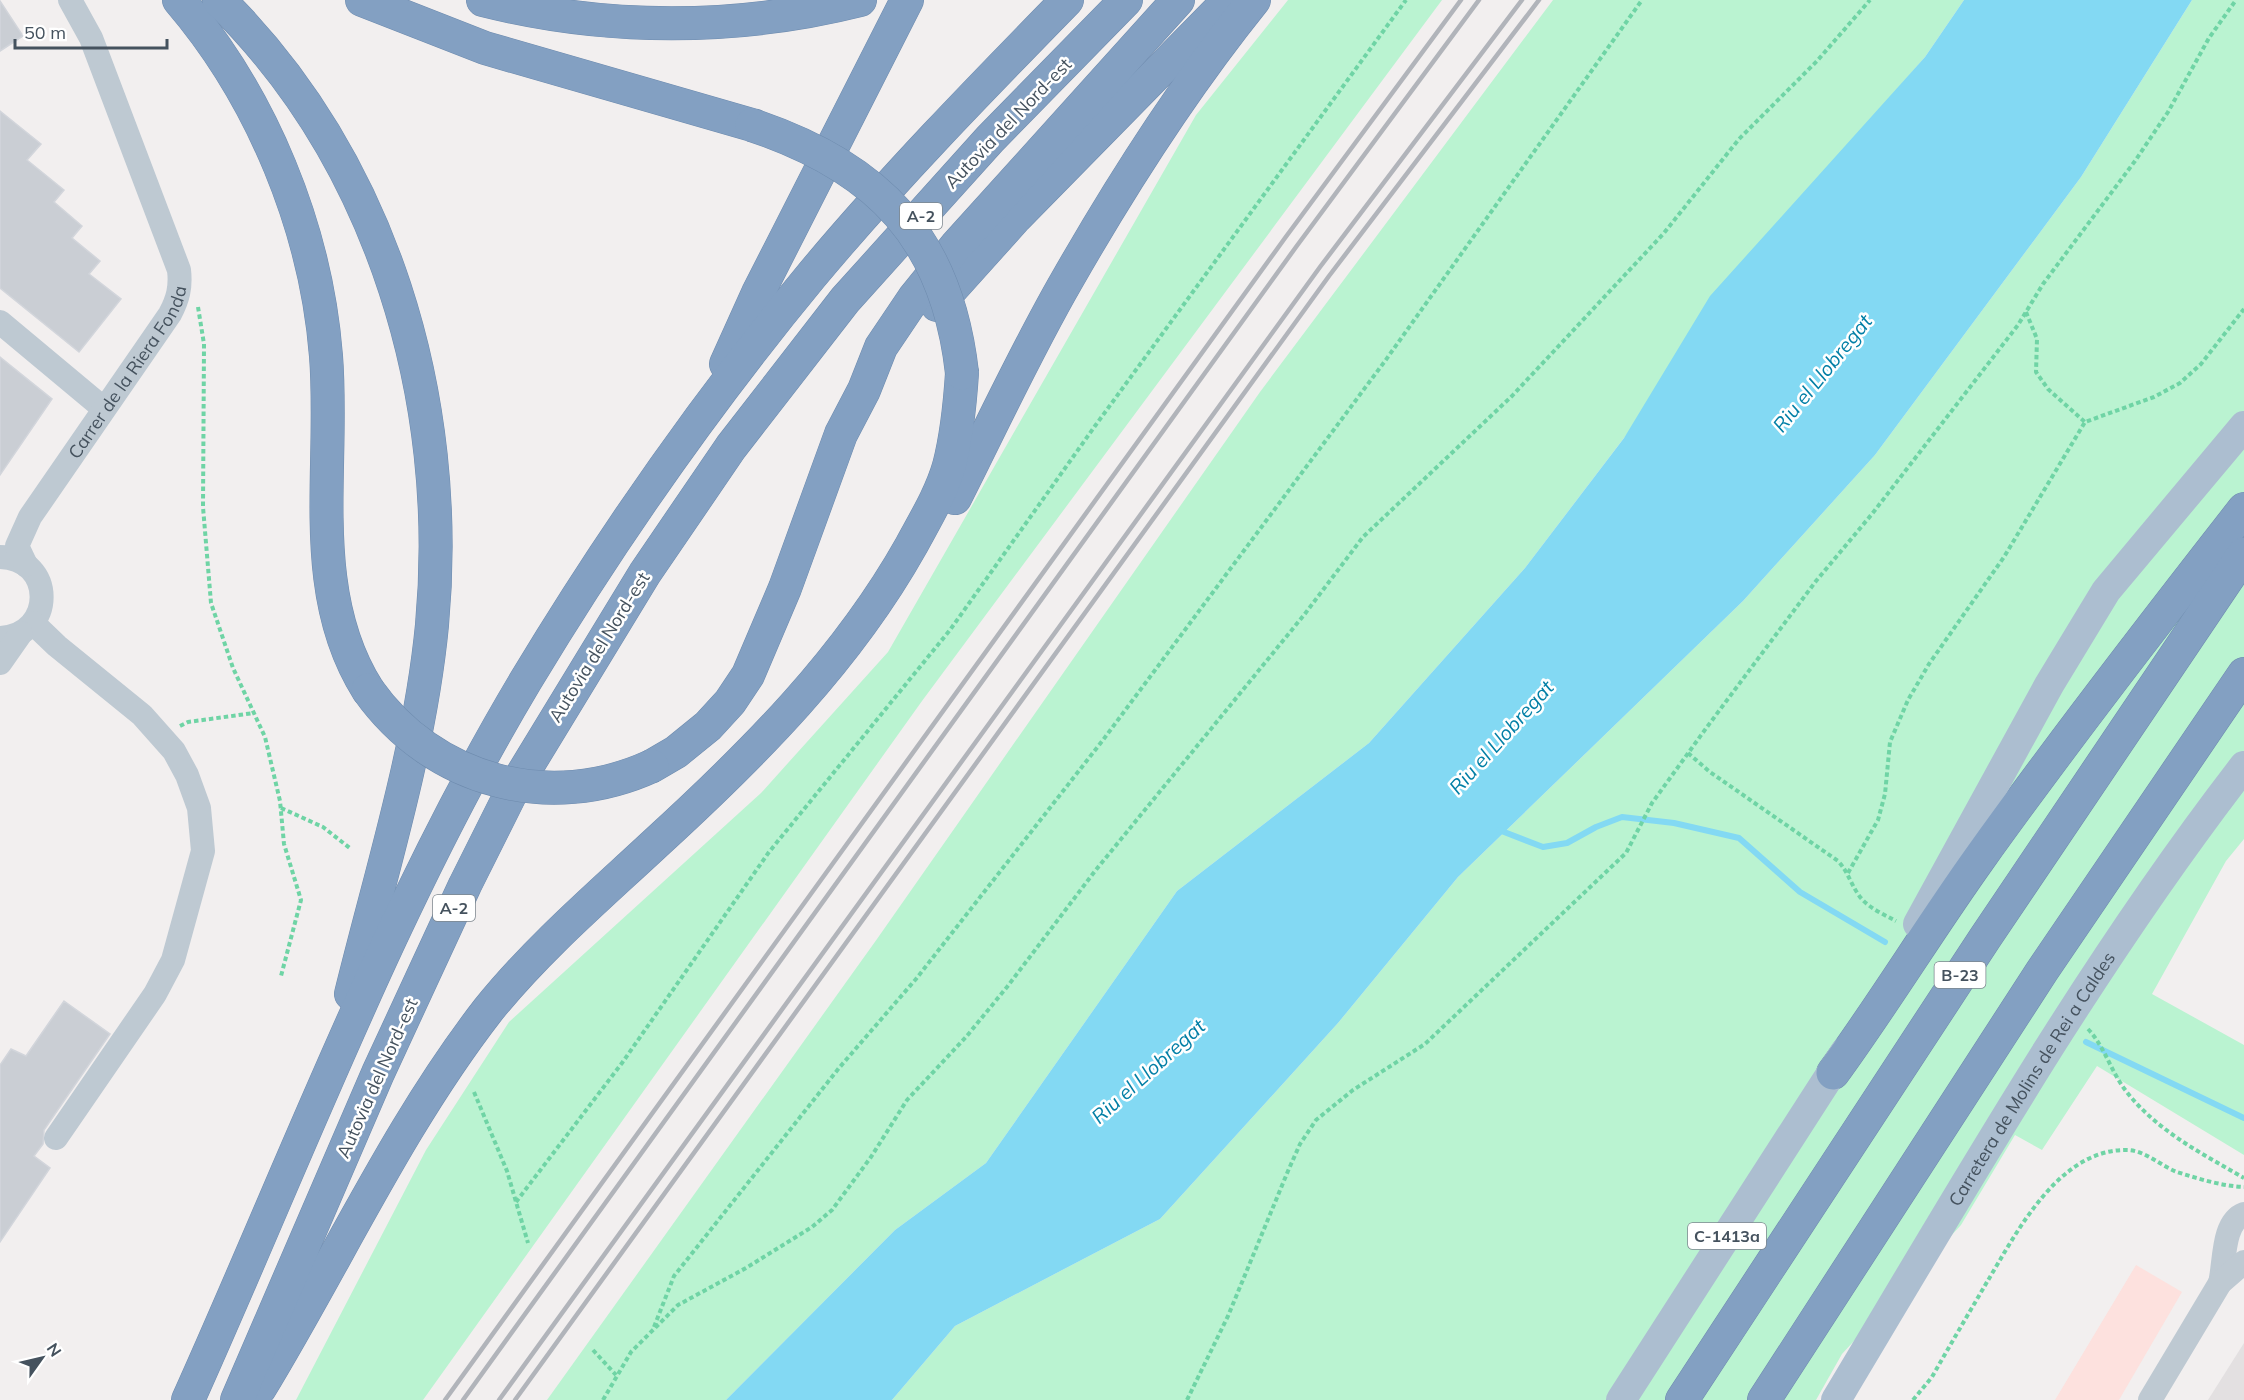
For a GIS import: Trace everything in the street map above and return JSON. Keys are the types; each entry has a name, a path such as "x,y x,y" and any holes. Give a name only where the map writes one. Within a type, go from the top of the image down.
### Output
{"highway":[{"path":"179,0 204,32 255,114 285,178 316,288 326,356 326,529 332,590 346,648 368,690 402,731 450,763 497,780 531,787 557,789 595,785 626,777 652,766 676,752 708,726 730,702 748,675 785,588 841,434 864,390 881,347 914,298 942,264 1178,0"},
{"path":"219,0 266,51 295,91 348,177 384,254 396,289 414,349 429,430 435,496 434,567 432,624 422,692 410,763 333,1067"},
{"path":"253,1400 304,1316 408,1129 462,1045 520,972 659,841 773,729 816,682 884,591 928,514 948,469 957,433 962,373 958,340 949,302 922,244 897,211 873,186 845,166 793,138 752,124 485,48 362,0"},
{"path":"483,0 574,17 700,24 785,16 860,0"},
{"path":"704,414 758,293 907,0"},
{"name":"A-2","path":"188,1400 333,1067 427,865 525,682 606,554 704,414 812,275 958,111 1067,0"},
{"name":"Autovia del Nord-est","path":"237,1400 378,1073 465,885 511,793 645,573 731,447 845,300 990,139 1126,0"},
{"path":"864,390 986,249 1229,0"},
{"path":"659,841 782,741 826,693 868,641 931,545 1031,347 1102,220 1187,87 1254,0"},
{"path":"1833,1072 1881,1008 1977,862 2076,725 2244,509"},
{"name":"B-23","path":"1682,1400 1978,948 2244,554"},
{"path":"1764,1400 2042,971 2244,674"}],"main road":[{"name":"C-1413a","path":"1621,1400 1833,1072 1980,815 2049,685 2106,591 2244,426"},
{"name":"Carretera de Molins de Rei a Caldes","path":"1836,1400 2054,1040 2150,897 2244,766"}],"street":[{"name":"Carrer de la Riera Fonda","path":"0,663 18,631 40,612 41,586 26,565 17,546 30,517 170,314 179,294 179,270 91,38 70,0"},
{"path":"0,322 103,408"},
{"path":"1,556 15,559 26,565"},
{"path":"18,631 57,646 142,715 174,751 187,775 199,808 203,851 172,960 155,994 56,1138"},
{"path":"2220,1284 2232,1222 2244,1214"},
{"path":"2228,1234 2232,1247 2244,1254"},
{"path":"2150,1400 2220,1284 2244,1262"}],"path":[{"path":"516,1202 622,1063 769,852 950,630 1102,416 1406,0"},
{"path":"654,1327 674,1276 839,1068 916,979 1102,740 1385,362 1642,0"},
{"path":"603,1400 631,1352 678,1305 793,1239 832,1210 871,1157 907,1100 1000,995 1095,871 1304,615 1363,537 1512,396 1664,233 1739,139 1817,61 1869,0"},
{"path":"1187,1400 1242,1286 1292,1162 1316,1120 1353,1090 1425,1044 1626,853 1652,804 1688,753 1816,581 1872,514 2026,312 2043,284 2135,161 2168,112 2209,38 2236,0"},
{"path":"179,294 197,303 204,344 203,507 211,603 233,668 265,736 280,807 284,844 301,900 281,976"},
{"path":"1848,873 1878,820 1885,794 1890,742 1908,700 1929,664 2004,557 2085,422 2154,397 2180,383 2201,364 2244,309"},
{"path":"2026,312 2037,339 2036,372 2048,389 2085,422"},
{"path":"160,735 188,722 254,713"},
{"path":"1688,753 1710,772 1826,852 1848,873 1859,895 1870,906 1896,922"},
{"path":"280,807 323,827 351,849"},
{"path":"2085,1024 2101,1044 2120,1083 2147,1115 2182,1142 2244,1178"},
{"path":"474,1092 507,1171 528,1243"},
{"path":"1913,1400 1932,1377 2030,1211 2065,1175 2081,1164 2101,1155 2131,1150 2176,1172 2227,1186 2244,1186"},
{"path":"593,1350 616,1375"}],"shaded area":[{"path":"2136,1265 2182,1292 2119,1400 2055,1400"},
{"path":"2244,1343 2244,1400 2208,1400"}],"green space":[{"path":"1288,0 1442,0 922,701 423,1400 296,1400 426,1150 509,1022 761,793 888,652 1196,115"},
{"path":"1553,0 1964,0 1925,57 1840,154 1525,568 1369,743 1177,891 986,1163 895,1230 726,1400 547,1400 877,939 1260,392"},
{"path":"2192,0 2244,0 2244,839 2226,861 2152,994 2244,1045 2244,1155 2097,1066 2042,1150 2015,1135 1961,1225 1842,1354 1816,1400 892,1400 955,1326 1160,1219 1338,1023 1458,877 1743,601 1875,455 2081,177"}],"water":[{"name":"Riu el Llobregat","path":"1964,0 2192,0 2081,177 1875,455 1743,601 1458,877 1338,1023 1160,1219 955,1326 892,1400 726,1400 895,1230 986,1163 1177,891 1369,743 1525,568 1624,438 1710,296 1925,57"}],"building":[{"path":"0,1 23,36 0,51"},
{"path":"0,111 41,144 27,160 64,190 54,202 82,226 72,238 100,261 89,274 121,299 79,352 0,288"},
{"path":"0,357 52,399 0,475"},
{"path":"64,1001 110,1034 44,1130 43,1144 34,1156 50,1168 0,1242 0,1065 11,1049 26,1056"}],"waterway":[{"path":"1499,830 1543,847 1567,843 1596,827 1622,817 1674,823 1739,838 1800,892 1885,942"},
{"path":"2086,1042 2244,1118"}],"railway":[{"path":"445,1400 1285,238 1461,0"},
{"path":"463,1400 1296,247 1479,0"},
{"path":"499,1400 1320,267 1522,0"},
{"path":"515,1400 1329,276 1539,0"}]}
